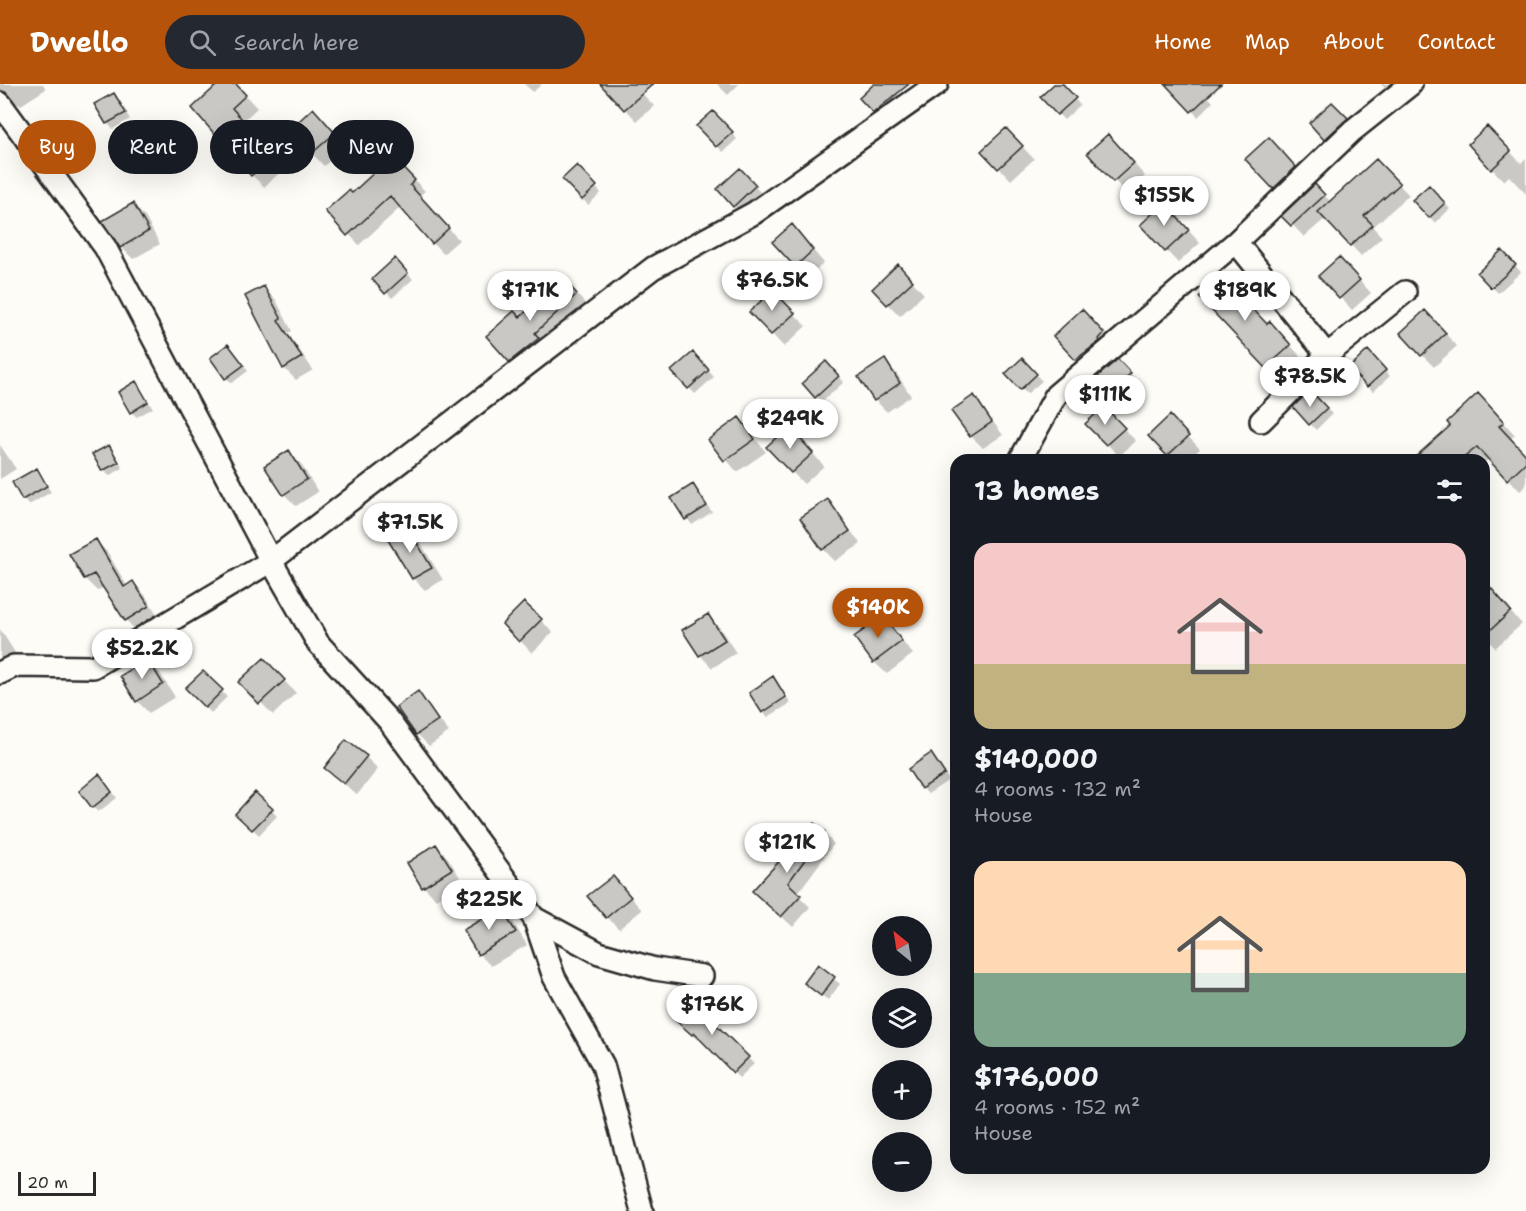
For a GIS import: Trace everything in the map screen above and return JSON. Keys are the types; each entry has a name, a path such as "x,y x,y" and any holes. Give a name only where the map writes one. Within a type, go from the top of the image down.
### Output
{"street":[{"path":"0,673 14,666 93,667 271,561 653,268 754,213 937,84"},
{"path":"1023,454 1056,394 1236,242 1352,131 1411,84"},
{"path":"0,103 105,246 271,561 318,643 389,720 534,918 554,977 603,1065 642,1211"},
{"path":"1236,242 1327,355"},
{"path":"1261,421 1327,355 1405,292"},
{"path":"534,918 598,952 655,969 702,976"}],"building":[{"path":"218,84 236,84 246,95 232,108 243,120 210,120 210,129 192,108"},
{"path":"600,84 653,84 624,110"},
{"path":"874,84 909,84 873,113 859,98"},
{"path":"1054,84 1063,84 1076,98 1057,115 1040,97"},
{"path":"1165,84 1221,84 1191,112"},
{"path":"114,93 126,113 113,120 108,120 106,124 94,104"},
{"path":"1332,102 1348,118 1324,140 1309,123"},
{"path":"313,108 327,124 327,140 315,151 315,120 300,120"},
{"path":"713,111 733,132 716,147 696,126"},
{"path":"1487,126 1511,151 1491,170 1468,144"},
{"path":"1006,128 1023,146 998,169 981,151"},
{"path":"1108,134 1134,163 1113,182 1087,153"},
{"path":"1269,137 1296,167 1273,189 1245,159"},
{"path":"1376,159 1400,184 1364,216 1373,225 1350,246 1318,212"},
{"path":"577,165 597,186 582,200 562,179"},
{"path":"740,168 756,185 733,207 717,189"},
{"path":"373,174 409,174 415,180 410,185 449,228 432,244 390,196 347,236 325,211 349,190 352,193"},
{"path":"1315,184 1325,195 1291,226 1281,216"},
{"path":"1429,185 1445,203 1429,218 1412,200"},
{"path":"133,203 149,231 120,248 102,221"},
{"path":"1164,203 1189,230 1165,252 1140,225"},
{"path":"792,224 813,250 795,267 772,242"},
{"path":"1502,250 1516,265 1491,288 1477,273"},
{"path":"1339,257 1360,280 1339,299 1318,276"},
{"path":"395,258 408,273 385,294 372,279"},
{"path":"898,264 913,281 887,305 872,289"},
{"path":"1222,276 1267,324 1270,321 1291,345 1266,368 1199,297"},
{"path":"563,278 577,294 535,333 539,338 509,362 486,336 514,311 520,317"},
{"path":"264,286 281,318 278,320 302,357 283,369 245,296"},
{"path":"773,290 795,313 771,335 749,312"},
{"path":"1082,309 1104,333 1100,341 1075,360 1053,336"},
{"path":"1425,310 1446,333 1421,356 1400,333"},
{"path":"228,344 244,365 225,379 210,358"},
{"path":"1368,350 1386,370 1367,387 1349,368"},
{"path":"693,352 709,370 688,389 671,371"},
{"path":"1022,358 1037,374 1020,390 1005,374"},
{"path":"885,359 900,383 874,401 858,377"},
{"path":"1118,359 1131,373 1112,391 1098,376"},
{"path":"826,361 839,376 815,398 802,383"},
{"path":"136,381 148,402 130,413 118,392"},
{"path":"1310,390 1327,408 1309,425 1293,407"},
{"path":"1478,393 1504,422 1499,426 1526,455 1526,462 1507,480 1490,461 1490,454 1483,454 1477,447 1468,454 1419,454 1450,426 1447,422"},
{"path":"974,395 992,422 970,437 951,411"},
{"path":"1104,406 1125,428 1106,445 1085,424"},
{"path":"1170,415 1189,436 1169,454 1165,454 1148,436"},
{"path":"739,417 755,439 724,461 708,440"},
{"path":"789,426 813,453 791,473 766,447"},
{"path":"109,445 119,462 102,471 92,454"},
{"path":"289,450 307,479 283,495 264,466"},
{"path":"37,468 47,486 22,500 12,482"},
{"path":"693,484 707,506 685,520 671,498"},
{"path":"828,499 850,531 822,550 800,518"},
{"path":"408,528 432,568 412,579 388,540"},
{"path":"96,539 124,587 133,581 149,606 125,621 94,574 84,579 69,554"},
{"path":"1490,587 1511,611 1490,630"},
{"path":"524,602 542,619 519,642 502,624"},
{"path":"708,614 725,640 699,656 682,630"},
{"path":"883,616 902,641 873,663 854,637"},
{"path":"264,658 285,680 259,704 238,682"},
{"path":"148,659 163,684 136,702 120,676"},
{"path":"203,671 223,690 205,708 185,688"},
{"path":"773,676 786,697 762,713 749,693"},
{"path":"418,691 438,720 416,735 396,707"},
{"path":"346,740 367,756 344,784 324,768"},
{"path":"931,753 945,774 921,789 908,769"},
{"path":"99,774 112,792 92,808 79,791"},
{"path":"255,792 273,809 252,830 235,814"},
{"path":"814,823 825,832 788,883 801,895 781,917 752,891"},
{"path":"436,844 452,869 422,888 407,863"},
{"path":"613,876 631,897 606,918 587,896"},
{"path":"501,908 516,932 478,955 463,930"},
{"path":"818,964 835,977 821,996 804,983"},
{"path":"691,1000 749,1057 733,1073 694,1033 692,1035 675,1020"}]}
